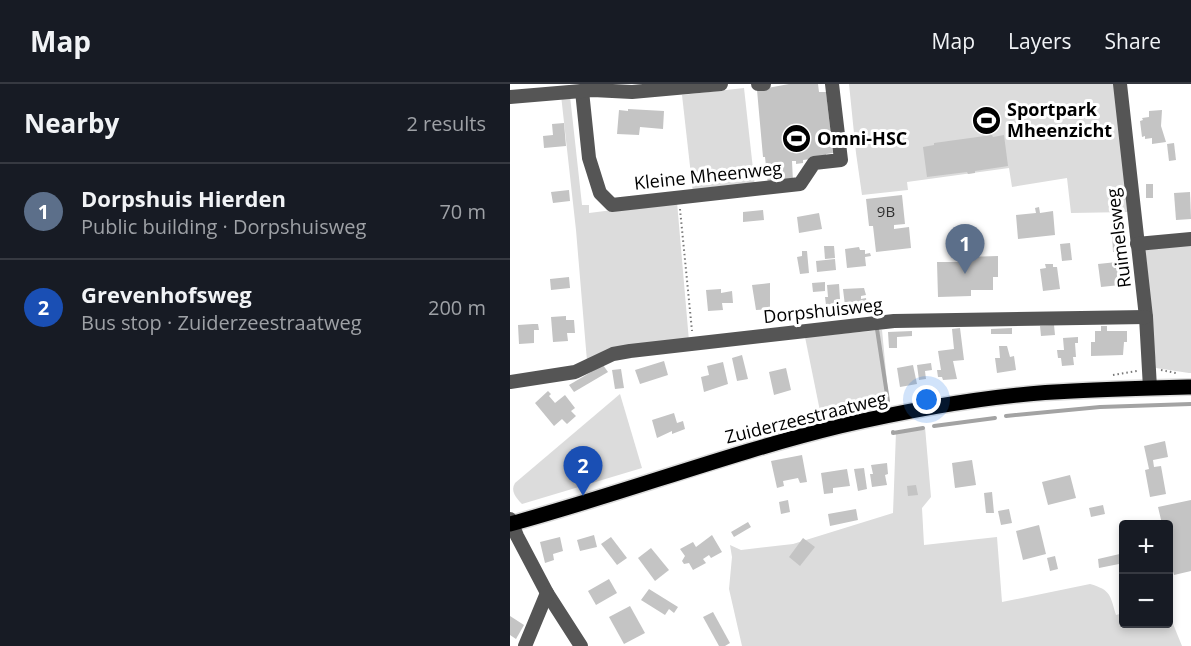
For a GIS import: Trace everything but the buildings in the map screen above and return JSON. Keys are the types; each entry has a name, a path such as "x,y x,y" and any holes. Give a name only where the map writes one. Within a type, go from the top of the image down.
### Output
{"main road":[{"name":"Zuiderzeestraatweg","path":"510,522 779,442 842,426 990,399 1071,391 1191,387"}],"street":[{"path":"510,97 602,90 632,92 721,84"},
{"path":"758,84 764,84"},
{"name":"Kleine Mheenweg","path":"582,91 589,159 600,193 612,205 800,184 814,163 841,160 832,84"},
{"name":"Ruimelsweg","path":"1120,84 1146,317 1150,388"},
{"path":"1137,244 1191,239"},
{"name":"Dorpshuisweg","path":"510,382 574,372 613,354 894,321 1146,317"},
{"path":"510,522 547,593 581,646"},
{"path":"525,646 547,593"}],"path":[{"path":"679,198 693,343"},
{"path":"1150,370 1182,374"}],"shaded area":[{"name":"Sportpark Mheenzicht","path":"849,84 1115,84 1129,212 1071,213 1067,178 1012,187 1009,168 907,182 908,190 862,195"},
{"path":"744,88 755,187 693,193 682,95"},
{"path":"561,95 570,96 582,205 589,205 589,213 677,202 689,341 587,361"},
{"path":"1191,243 1191,373 1189,373 1156,368 1145,247"},
{"path":"882,330 889,403 821,416 805,337"},
{"path":"620,394 642,468 522,504 513,492 515,483"},
{"path":"925,427 931,497 922,508 924,545 997,537 1002,602 1090,584 1109,594 1116,615 1119,614 1119,628 1173,628 1173,624 1182,646 742,646 729,589 732,557 730,545 741,550 793,544 893,513 896,432"}],"waterway":[{"path":"877,329 888,401"},
{"path":"1006,416 1100,407 1191,404"},
{"path":"934,426 995,418"},
{"path":"893,432 923,428"}],"place":[{"name":"Sportpark Mheenzicht","path":"986,120"},
{"name":"Omni-HSC","path":"796,139"},
{"name":"Dorpshuis Hierden","path":"965,274"},
{"name":"Grevenhofsweg","path":"583,496"}]}
